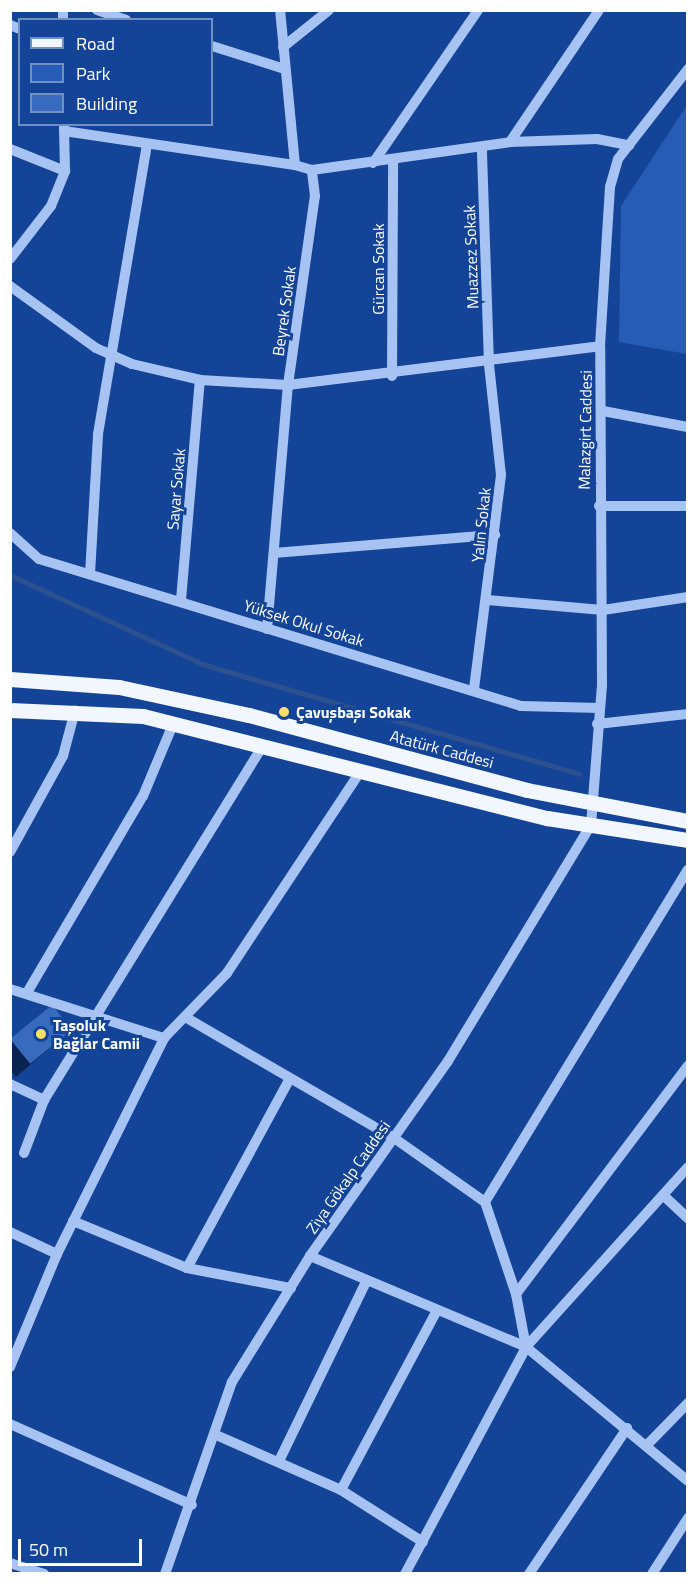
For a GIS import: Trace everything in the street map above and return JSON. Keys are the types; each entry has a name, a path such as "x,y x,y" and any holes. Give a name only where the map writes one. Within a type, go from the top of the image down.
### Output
{"main road":[{"name":"Atatürk Caddesi","path":"10,679 119,687 687,840"},
{"name":"Atatürk Caddesi","path":"10,710 75,711 174,722 360,772 593,815 687,821"}],"street":[{"path":"98,10 120,18"},
{"path":"280,10 295,165"},
{"path":"283,47 329,10"},
{"path":"373,163 478,10"},
{"path":"510,142 598,10"},
{"path":"213,46 285,69"},
{"name":"Malazgirt Caddesi","path":"593,815 603,610 599,506 603,411 600,346 610,187 629,145 687,69"},
{"path":"10,259 51,206 65,171 64,128 147,144 295,165 312,170 393,162 482,149 510,142 597,139 629,145"},
{"path":"90,574 98,434 147,144"},
{"path":"10,149 65,171"},
{"name":"Muazzez Sokak","path":"482,149 489,364"},
{"name":"Gürcan Sokak","path":"392,376 393,162"},
{"name":"Beyrek Sokak","path":"267,629 288,385 315,196 312,170"},
{"path":"10,286 26,303 112,355 200,380 288,385 392,376 489,364 600,346"},
{"name":"Yalın Sokak","path":"474,689 488,600 501,475 489,364"},
{"name":"Sayar Sokak","path":"181,600 200,380"},
{"path":"603,411 687,428"},
{"path":"599,506 687,506"},
{"name":"Yüksek Okul Sokak","path":"10,533 39,559 474,689 521,706 600,708"},
{"path":"274,553 495,535"},
{"path":"488,600 603,610 687,597"},
{"path":"10,852 63,756 75,711"},
{"path":"597,724 687,714"},
{"path":"28,991 143,796 174,722"},
{"path":"24,1153 44,1100 263,746"},
{"path":"10,1367 57,1254 164,1038 227,973 360,772"},
{"name":"Ziya Gökalp Caddesi","path":"165,1574 192,1505 232,1382 310,1257 448,1061 593,815"},
{"path":"485,1202 687,870"},
{"path":"10,989 28,991 164,1038"},
{"path":"185,1017 394,1138 485,1202 516,1294 526,1347"},
{"path":"516,1294 687,1066"},
{"path":"187,1268 291,1078"},
{"path":"10,1084 44,1100"},
{"path":"405,1574 526,1347 664,1196 687,1167"},
{"path":"664,1196 687,1218"},
{"path":"74,1221 187,1268 291,1288"},
{"path":"10,1232 57,1254"},
{"path":"310,1257 526,1347 627,1428 687,1481"},
{"path":"280,1459 366,1282"},
{"path":"341,1490 437,1310"},
{"path":"647,1445 687,1403"},
{"path":"10,1424 192,1505"},
{"path":"530,1574 627,1428"},
{"path":"216,1435 280,1459 341,1490 423,1542"},
{"path":"652,1574 687,1518"},
{"path":"10,1563 44,1574"}],"green space":[{"path":"687,105 687,354 619,342 621,206"}],"building":[{"name":"Taşoluk Bağlar Camii","path":"52,1005 72,1030 30,1064 10,1039"}],"waterway":[{"path":"10,575 205,665 579,774"}],"place":[{"name":"Çavuşbaşı Sokak","path":"284,712"},
{"name":"Taşoluk Bağlar Camii","path":"41,1034"}]}
